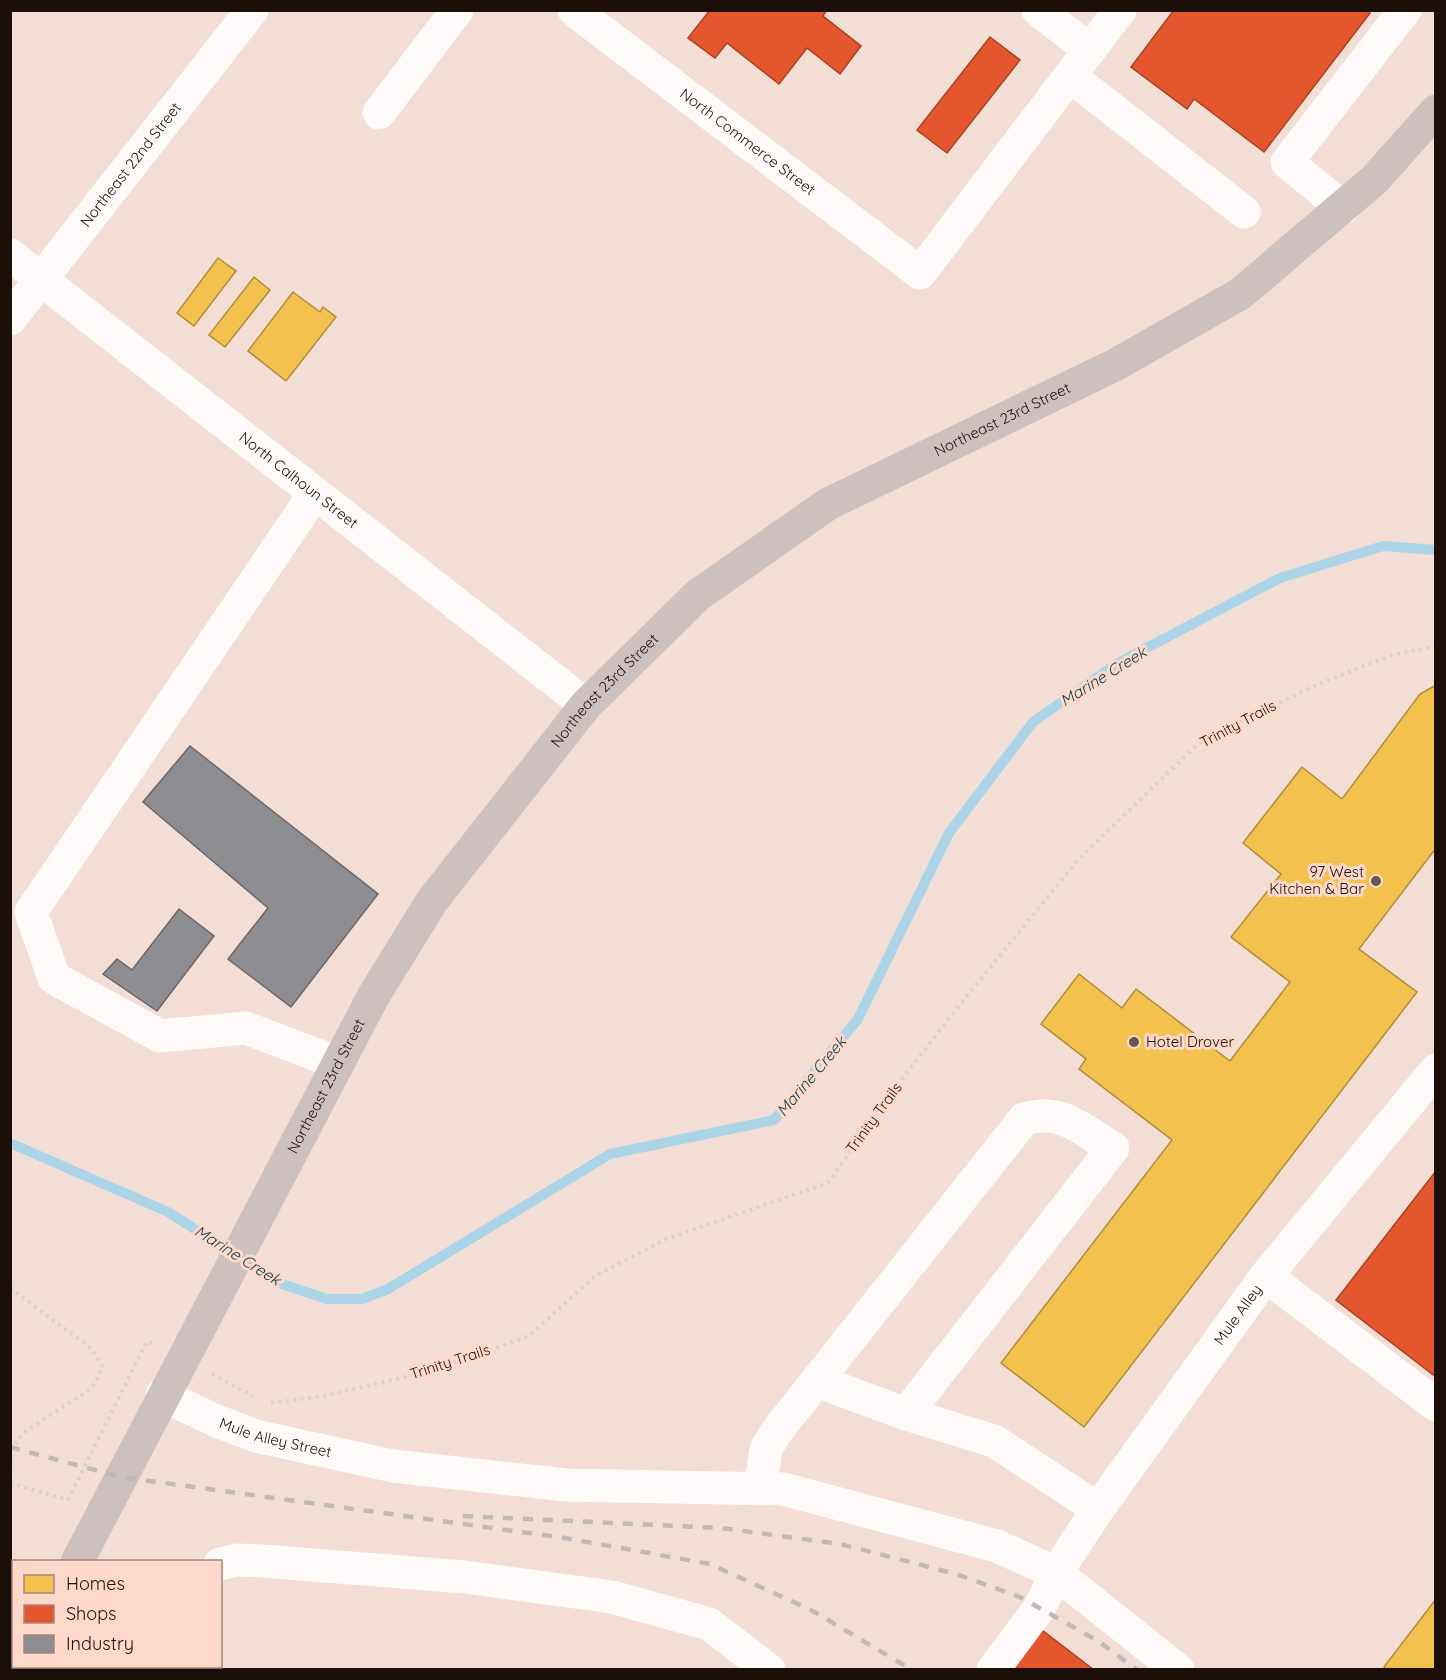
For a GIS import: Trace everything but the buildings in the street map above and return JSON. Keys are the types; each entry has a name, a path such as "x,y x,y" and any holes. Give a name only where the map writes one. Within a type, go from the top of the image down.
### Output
{"main road":[{"name":"Northeast 23rd Street","path":"78,1560 162,1395 374,995 432,901 586,705 698,595 828,504 1115,365 1240,294 1374,180 1436,111"}],"street":[{"name":"Northeast 22nd Street","path":"10,319 252,10"},
{"path":"379,113 457,10"},
{"name":"North Commerce Street","path":"574,10 920,273 1070,76"},
{"path":"1038,10 1090,50"},
{"path":"1120,10 1070,76 1244,212"},
{"path":"1343,208 1287,162 1405,10"},
{"name":"North Calhoun Street","path":"10,255 586,705"},
{"path":"315,493 31,912 54,978 160,1036 246,1028 338,1063"},
{"name":"Mule Alley","path":"993,1670 1040,1607 1056,1573 1098,1509 1266,1276 1436,1070"},
{"path":"760,1489 766,1449 1024,1119 1040,1114 1058,1116 1113,1148 906,1414"},
{"path":"1266,1276 1436,1405"},
{"path":"817,1381 906,1414 994,1441 1098,1509"},
{"name":"Mule Alley Street","path":"162,1395 214,1420 256,1436 393,1466 566,1485 783,1490 997,1546 1056,1573 1178,1670"},
{"path":"222,1564 237,1560 263,1561 464,1577 612,1598 709,1624 769,1670"}],"path":[{"name":"Trinity Trails","path":"267,1404 324,1396 430,1371 529,1336 596,1276 666,1239 828,1183 951,1016 1078,860 1201,741 1316,684 1392,655 1436,646"},
{"path":"10,1288 91,1348 103,1367 92,1388 23,1433 12,1448 10,1474"},
{"path":"68,1500 147,1341"},
{"path":"212,1374 258,1399"},
{"path":"10,1483 104,1511"}],"waterway":[{"name":"Marine Creek","path":"10,1143 168,1212 279,1283 327,1299 362,1299 388,1289 610,1154 774,1120 858,1019 949,833 1033,722 1116,664 1280,578 1383,546 1436,550"}],"railway":[{"path":"10,1447 121,1477 565,1538 710,1564 813,1611 912,1670"},
{"path":"463,1516 721,1528 840,1544 956,1574 1020,1597 1098,1641 1137,1670"}],"place":[{"name":"97 West Kitchen & Bar","path":"1376,881"},
{"name":"Hotel Drover","path":"1134,1042"}]}
